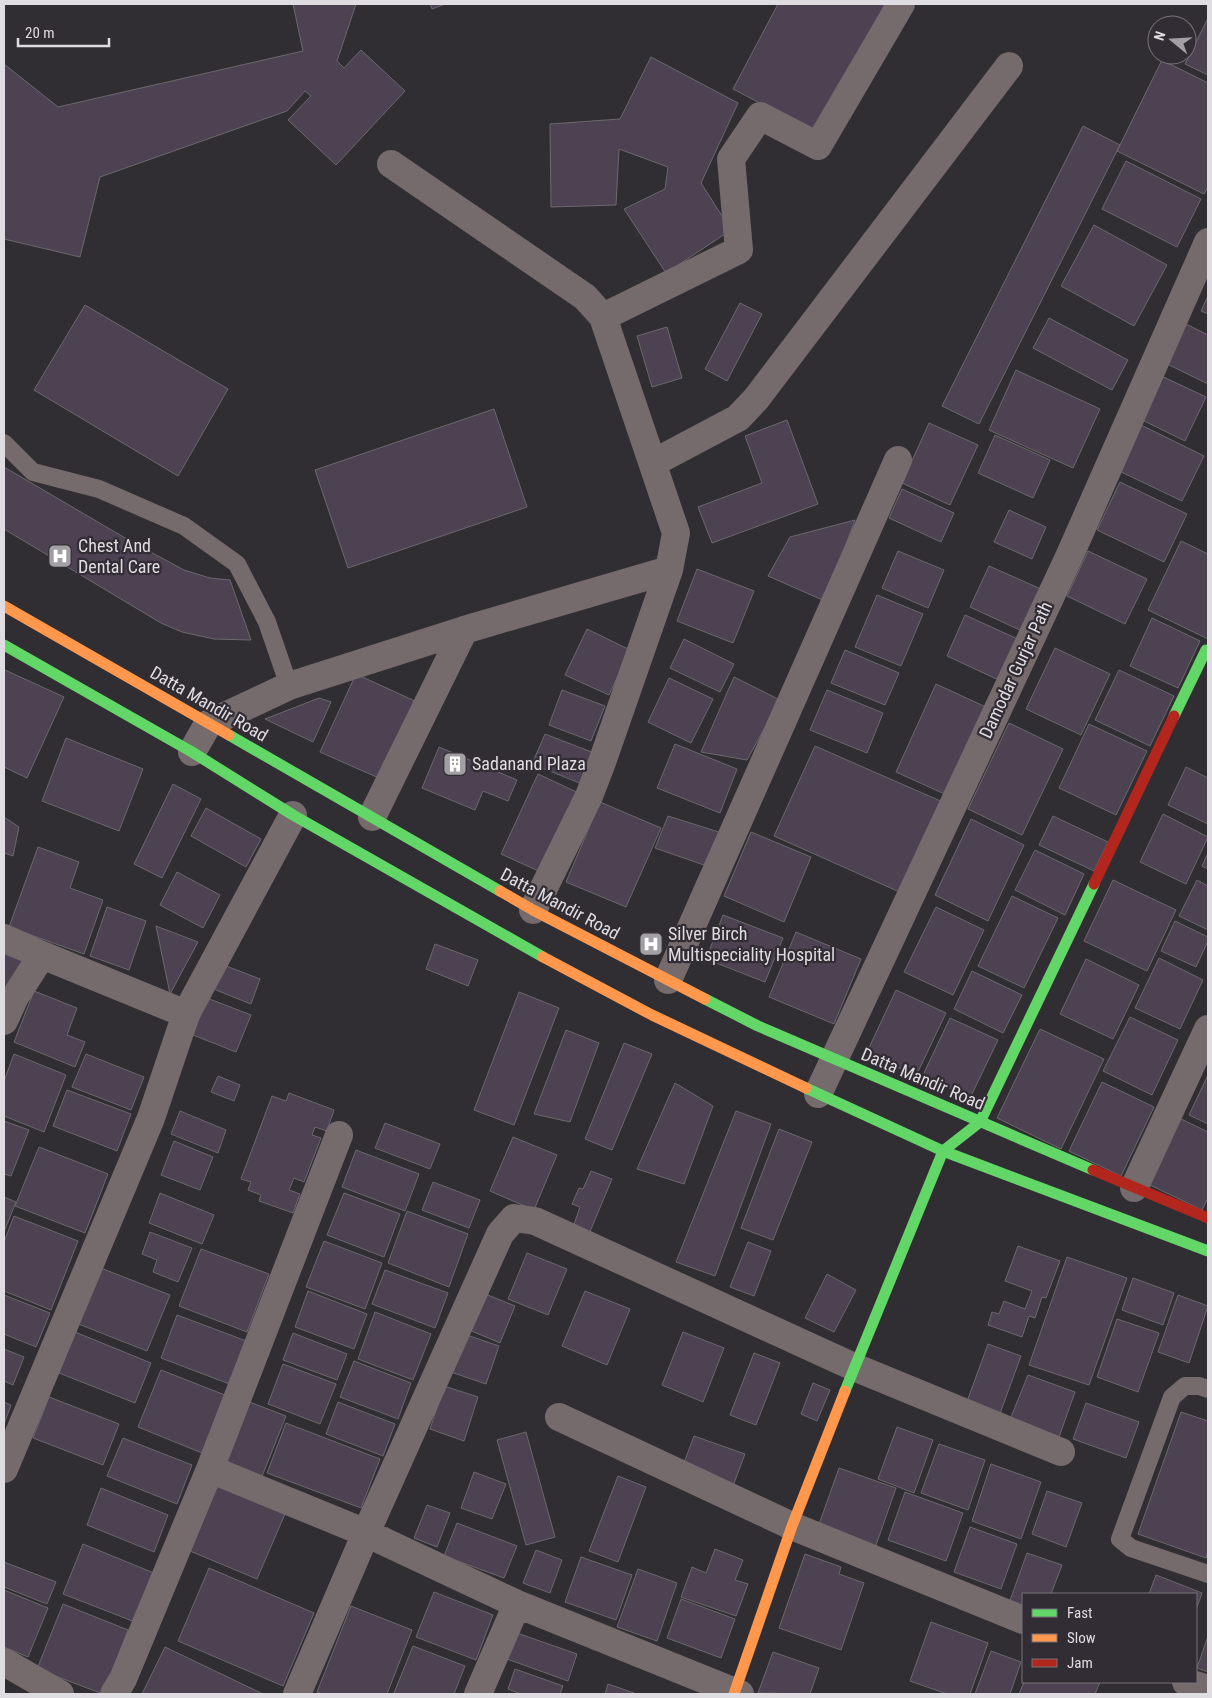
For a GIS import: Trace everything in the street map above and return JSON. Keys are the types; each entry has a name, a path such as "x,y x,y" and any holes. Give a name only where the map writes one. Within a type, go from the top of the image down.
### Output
{"main road":[{"name":"Datta Mandir Road","path":"4,606 533,910 758,1026 1208,1218"},
{"path":"4,645 192,752 293,815 515,942 643,1011 742,1059 943,1151 975,1161 1208,1251"},
{"path":"736,1694 792,1526 854,1367 943,1151 980,1122 1206,650"}],"street":[{"path":"603,317 739,250 731,159 760,116 818,146 901,4"},
{"path":"652,463 738,418 756,399 1010,66"},
{"path":"391,164 585,297 603,317 676,533 669,570 601,765 589,796 533,910"},
{"name":"Damodar Gurjar Path","path":"818,1094 1069,558 1208,242"},
{"path":"668,980 898,460"},
{"path":"192,752 208,724 289,686 464,630 669,570"},
{"path":"372,817 464,630"},
{"path":"4,1469 151,1118 186,1014 293,815"},
{"path":"4,938 186,1014"},
{"path":"4,1021 15,997 42,955"},
{"path":"1134,1188 1208,1029"},
{"path":"114,1694 123,1679 210,1469 339,1135"},
{"path":"297,1694 366,1533 500,1234 514,1218 534,1221 854,1367 1061,1452"},
{"path":"559,1417 792,1526 1022,1620"},
{"path":"210,1469 366,1533 517,1604 736,1694"},
{"path":"478,1694 517,1604"},
{"path":"4,1662 60,1694"},
{"path":"1189,1683 1208,1690"}],"lane":[{"path":"4,443 33,472 99,490 184,526 237,564 267,622 289,686"},
{"path":"1208,1389 1199,1386 1185,1386 1172,1397 1120,1539 1131,1548 1208,1574"}],"building":[{"path":"293,4 356,4 337,61 344,68 361,50 405,91 336,165 288,120 311,96 305,91 287,111 100,177 80,257 4,239 4,64 58,107 303,51"},
{"path":"430,4 445,4 432,9"},
{"path":"778,4 885,4 817,133 733,89"},
{"path":"1208,18 1208,75 1187,65 1197,65 1197,40"},
{"path":"651,57 738,103 701,183 731,230 666,273 624,209 665,189 668,167 619,149 616,205 551,207 550,124 620,119"},
{"path":"1160,65 1172,65 1208,83 1208,187 1204,194 1117,151"},
{"path":"1083,126 1120,145 979,424 942,406"},
{"path":"1126,161 1201,199 1177,247 1102,209"},
{"path":"1094,225 1167,265 1134,326 1061,286"},
{"path":"1208,296 1208,314 1201,311"},
{"path":"740,303 762,314 727,381 705,369"},
{"path":"85,305 228,389 178,476 34,390"},
{"path":"1049,318 1128,360 1112,390 1033,348"},
{"path":"1182,322 1208,335 1208,384 1163,362"},
{"path":"667,327 682,378 652,387 637,336"},
{"path":"1016,370 1100,409 1073,468 989,430"},
{"path":"1155,373 1206,397 1185,441 1134,416"},
{"path":"494,409 527,507 348,568 315,470"},
{"path":"787,420 818,504 712,543 698,507 762,483 745,436"},
{"path":"929,423 978,445 950,505 902,483"},
{"path":"1137,423 1204,456 1182,501 1115,469"},
{"path":"995,435 1050,460 1033,498 978,473"},
{"path":"4,467 132,542 184,570 210,578 230,580 251,640 214,639 182,632 161,623 4,529"},
{"path":"1120,482 1187,514 1164,562 1097,530"},
{"path":"902,489 954,513 941,542 889,518"},
{"path":"1009,510 1046,527 1032,559 994,542"},
{"path":"855,520 825,601 768,576 790,537"},
{"path":"1181,541 1208,554 1208,639 1148,610"},
{"path":"898,551 944,570 928,608 882,588"},
{"path":"1088,551 1147,579 1125,624 1067,596"},
{"path":"989,566 1041,589 1022,631 970,607"},
{"path":"697,569 754,591 733,643 677,621"},
{"path":"877,595 923,614 901,666 855,647"},
{"path":"965,615 1022,641 1003,682 947,656"},
{"path":"1152,618 1200,641 1178,688 1130,666"},
{"path":"587,629 630,650 609,695 565,675"},
{"path":"684,639 734,664 720,692 670,668"},
{"path":"1055,648 1110,674 1081,735 1026,709"},
{"path":"845,650 899,673 885,705 831,683"},
{"path":"5,670 64,697 27,778 4,767"},
{"path":"1119,670 1174,696 1150,746 1095,720"},
{"path":"356,674 417,702 381,779 320,752"},
{"path":"734,677 780,700 747,760 701,752"},
{"path":"669,678 713,699 691,743 648,722"},
{"path":"936,684 988,708 949,796 896,772"},
{"path":"562,690 605,706 591,741 549,725"},
{"path":"827,690 883,713 867,753 810,730"},
{"path":"319,698 331,702 313,742 265,719"},
{"path":"1009,723 1063,749 1022,835 968,809"},
{"path":"1089,724 1147,751 1116,815 1059,788"},
{"path":"545,734 594,753 582,784 532,764"},
{"path":"66,738 143,769 119,831 42,801"},
{"path":"675,744 737,769 720,813 657,788"},
{"path":"815,746 945,803 904,894 774,836"},
{"name":"Sadanand Plaza","path":"439,747 517,780 508,801 483,791 475,810 422,788"},
{"path":"1186,767 1208,778 1208,824 1168,805"},
{"path":"538,774 581,794 545,874 501,854"},
{"path":"173,784 201,799 162,878 134,864"},
{"path":"600,802 661,828 626,907 566,882"},
{"path":"206,808 261,839 246,867 191,836"},
{"path":"1163,814 1208,837 1186,884 1140,862"},
{"path":"668,816 722,833 704,865 655,848"},
{"path":"1053,816 1108,842 1094,871 1039,845"},
{"path":"4,817 19,827 13,856 4,853"},
{"path":"971,819 1024,845 988,921 935,895"},
{"path":"751,832 811,857 784,922 724,896"},
{"path":"38,847 79,862 70,888 103,900 84,954 9,927"},
{"path":"1035,850 1084,874 1065,915 1015,890"},
{"path":"1208,853 1208,869 1202,866"},
{"path":"177,872 220,895 203,928 160,905"},
{"path":"1113,880 1176,910 1147,971 1084,941"},
{"path":"1197,880 1208,886 1208,930 1179,916"},
{"path":"1012,896 1058,918 1024,988 978,966"},
{"path":"107,907 146,921 129,970 90,956"},
{"path":"936,907 984,930 953,995 904,972"},
{"path":"723,915 783,938 765,982 706,959"},
{"path":"1175,921 1208,937 1196,967 1161,951"},
{"path":"156,926 198,942 170,994"},
{"path":"796,932 861,959 834,1024 769,997"},
{"path":"435,944 478,960 468,986 426,969"},
{"path":"4,954 23,961 4,1006"},
{"path":"1159,958 1203,980 1180,1029 1135,1008"},
{"path":"1086,959 1139,985 1113,1039 1060,1014"},
{"path":"221,964 260,979 251,1004 211,988"},
{"path":"972,971 1022,995 1003,1033 954,1009"},
{"path":"896,990 946,1013 916,1076 867,1052"},
{"path":"34,991 77,1008 67,1035 85,1042 75,1067 14,1042"},
{"path":"519,992 559,1008 514,1125 474,1110"},
{"path":"207,998 251,1015 236,1052 193,1035"},
{"path":"1130,1017 1178,1040 1152,1095 1103,1071"},
{"path":"950,1018 998,1040 970,1098 923,1075"},
{"path":"1040,1029 1104,1059 1061,1149 997,1118"},
{"path":"566,1030 599,1043 570,1122 534,1114"},
{"path":"624,1043 652,1054 612,1150 585,1139"},
{"path":"14,1054 66,1075 44,1132 4,1116 4,1081"},
{"path":"86,1054 144,1077 131,1110 72,1087"},
{"path":"1208,1075 1208,1124 1189,1115"},
{"path":"218,1076 240,1085 234,1101 211,1092"},
{"path":"1102,1082 1154,1107 1121,1176 1069,1151"},
{"path":"675,1083 713,1106 684,1184 637,1169"},
{"path":"67,1090 131,1114 117,1151 53,1126"},
{"path":"289,1093 334,1110 327,1131 315,1127 312,1135 321,1138 304,1182 294,1178 289,1190 300,1194 293,1213 259,1201 261,1195 248,1190 251,1182 241,1179 272,1096 286,1101"},
{"path":"180,1111 226,1130 218,1153 171,1134"},
{"path":"736,1111 771,1124 715,1276 676,1262"},
{"path":"1177,1117 1208,1132 1208,1198 1202,1210 1146,1183"},
{"path":"4,1121 29,1130 11,1176 4,1174"},
{"path":"385,1123 440,1144 430,1169 375,1148"},
{"path":"779,1129 812,1142 773,1240 741,1228"},
{"path":"513,1137 557,1155 534,1210 490,1191"},
{"path":"174,1141 213,1157 200,1190 161,1175"},
{"path":"39,1147 108,1174 85,1233 15,1206"},
{"path":"356,1150 419,1174 405,1211 342,1187"},
{"path":"591,1171 612,1179 589,1234 573,1227 580,1207 572,1204 579,1188 583,1189"},
{"path":"433,1182 480,1200 469,1228 422,1210"},
{"path":"160,1193 214,1215 202,1244 149,1223"},
{"path":"344,1193 400,1214 384,1257 327,1235"},
{"path":"4,1197 16,1202 4,1232"},
{"path":"407,1211 468,1234 449,1287 388,1263"},
{"path":"14,1216 78,1241 51,1310 4,1291 4,1242"},
{"path":"150,1232 192,1248 178,1282 153,1272 157,1260 142,1254"},
{"path":"324,1241 382,1263 365,1309 306,1287"},
{"path":"748,1242 771,1251 754,1296 730,1287"},
{"path":"1018,1246 1060,1261 1046,1298 1042,1297 1035,1318 1029,1316 1022,1337 988,1325 992,1312 999,1314 1004,1301 1025,1309 1032,1291 1005,1281"},
{"path":"201,1249 269,1274 247,1332 179,1306"},
{"path":"527,1253 567,1269 548,1315 508,1299"},
{"path":"1067,1257 1127,1278 1089,1385 1029,1365"},
{"path":"98,1267 170,1295 147,1351 76,1323"},
{"path":"385,1270 448,1293 435,1328 372,1304"},
{"path":"827,1274 856,1290 834,1332 805,1318"},
{"path":"1133,1278 1174,1293 1163,1325 1122,1310"},
{"path":"308,1291 367,1314 354,1349 295,1327"},
{"path":"585,1291 630,1309 607,1365 562,1346"},
{"path":"483,1293 515,1306 500,1343 467,1329"},
{"path":"4,1295 50,1313 36,1347 4,1334"},
{"path":"1178,1295 1208,1306 1189,1363 1158,1352"},
{"path":"375,1312 431,1334 413,1380 358,1359"},
{"path":"177,1315 249,1342 232,1385 161,1358"},
{"path":"1117,1319 1159,1333 1138,1392 1097,1377"},
{"path":"75,1332 151,1363 135,1403 59,1373"},
{"path":"458,1332 499,1346 486,1384 445,1370"},
{"path":"683,1332 724,1348 703,1402 662,1385"},
{"path":"293,1333 347,1354 337,1380 283,1360"},
{"path":"988,1344 1021,1356 998,1419 965,1407"},
{"path":"4,1349 24,1357 13,1385 4,1381"},
{"path":"754,1353 780,1363 756,1425 730,1415"},
{"path":"354,1361 411,1383 398,1419 340,1397"},
{"path":"283,1364 336,1384 320,1424 268,1404"},
{"path":"161,1370 225,1395 202,1453 138,1427"},
{"path":"1028,1375 1075,1392 1058,1440 1009,1422"},
{"path":"813,1383 830,1390 817,1421 801,1414"},
{"path":"444,1386 478,1397 464,1441 430,1429"},
{"path":"49,1397 119,1424 103,1465 33,1438"},
{"path":"247,1401 286,1416 259,1484 220,1468"},
{"path":"4,1402 11,1405 4,1424"},
{"path":"338,1402 395,1424 383,1456 326,1434"},
{"path":"1086,1403 1139,1422 1126,1458 1073,1439"},
{"path":"1181,1412 1208,1421 1208,1551 1206,1558 1138,1534"},
{"path":"286,1423 380,1459 361,1508 267,1473"},
{"path":"897,1427 933,1440 914,1493 878,1479"},
{"path":"526,1432 555,1537 526,1545 497,1440"},
{"path":"694,1436 745,1454 733,1486 682,1468"},
{"path":"123,1438 192,1465 177,1504 107,1476"},
{"path":"939,1444 985,1460 968,1510 921,1493"},
{"path":"991,1464 1041,1482 1021,1539 972,1521"},
{"path":"839,1468 896,1488 874,1551 817,1530"},
{"path":"474,1472 506,1484 492,1519 461,1508"},
{"path":"618,1476 646,1487 618,1562 589,1551"},
{"path":"221,1478 288,1507 257,1579 190,1551"},
{"path":"101,1488 168,1515 154,1552 87,1525"},
{"path":"1047,1491 1082,1503 1066,1547 1032,1534"},
{"path":"905,1492 963,1513 946,1561 888,1540"},
{"path":"427,1505 450,1513 437,1547 414,1538"},
{"path":"457,1523 517,1546 504,1578 444,1556"},
{"path":"970,1527 1017,1544 1001,1589 954,1572"},
{"path":"83,1544 154,1573 135,1622 63,1594"},
{"path":"715,1549 743,1560 735,1580 748,1584 736,1616 681,1597 692,1567 706,1573"},
{"path":"536,1550 562,1560 550,1593 523,1583"},
{"path":"1027,1553 1062,1565 1051,1593 1022,1593 1022,1611 1008,1606"},
{"path":"805,1554 841,1567 839,1574 864,1583 841,1650 779,1628"},
{"path":"581,1557 632,1575 616,1620 565,1602"},
{"path":"4,1562 56,1582 47,1604 4,1587"},
{"path":"209,1568 314,1613 283,1686 178,1641"},
{"path":"638,1569 677,1583 657,1641 617,1627"},
{"path":"1156,1575 1202,1593 1197,1607 1197,1593 1149,1593"},
{"path":"4,1590 48,1608 28,1657 4,1647"},
{"path":"434,1592 493,1615 476,1660 416,1637"},
{"path":"681,1599 735,1619 721,1658 667,1638"},
{"path":"63,1604 128,1630 103,1694 37,1669"},
{"path":"351,1606 412,1630 387,1694 322,1694 317,1692"},
{"path":"931,1622 988,1643 970,1694 947,1694 910,1681"},
{"path":"517,1633 577,1654 568,1681 507,1659"},
{"path":"1208,1636 1208,1672 1197,1668"},
{"path":"413,1646 465,1666 454,1694 394,1693"},
{"path":"165,1647 263,1694 142,1694"},
{"path":"991,1651 1021,1662 1010,1694 975,1694"},
{"path":"773,1652 819,1668 810,1694 758,1693"},
{"path":"515,1669 563,1686 560,1694 521,1694 508,1689"},
{"path":"1024,1683 1100,1683 1095,1694 1019,1694"},
{"path":"608,1684 637,1694 605,1694"}],"traffic: fast":[{"path":"4,645 192,752 293,815 543,957"},
{"path":"1174,716 1206,650"},
{"path":"229,735 500,891"},
{"path":"845,1391 943,1151 980,1122 1094,884"},
{"path":"705,999 758,1026 1093,1170"},
{"path":"806,1088 943,1151 1208,1251"}],"traffic: slow":[{"path":"4,606 229,735"},
{"path":"500,891 705,999"},
{"path":"543,957 652,1015 806,1088"},
{"path":"734,1694 792,1526 845,1391"}],"traffic: jam":[{"path":"1094,884 1174,716"},
{"path":"1093,1170 1208,1218"}],"place":[{"name":"Chest And Dental Care","path":"60,556"},
{"name":"Sadanand Plaza","path":"455,764"},
{"name":"Silver Birch Multispeciality Hospital","path":"651,944"}]}
